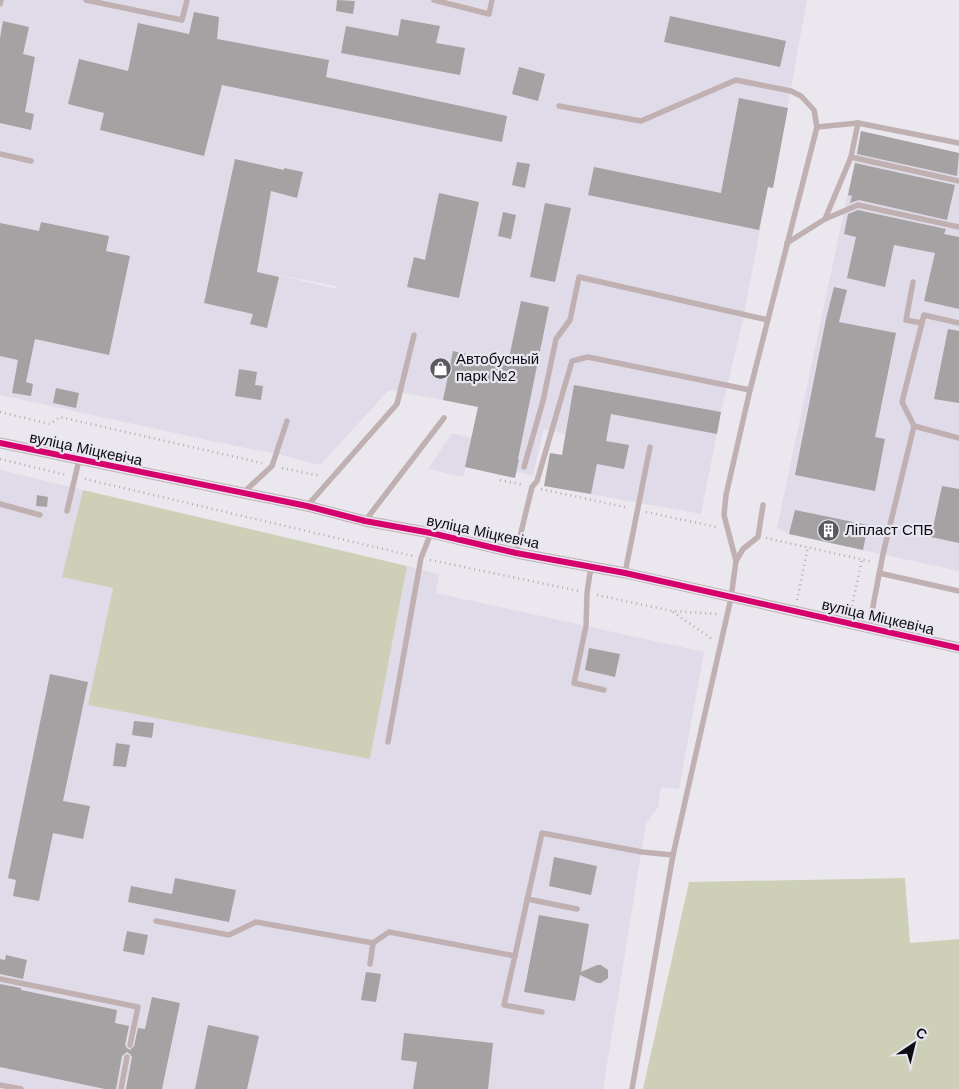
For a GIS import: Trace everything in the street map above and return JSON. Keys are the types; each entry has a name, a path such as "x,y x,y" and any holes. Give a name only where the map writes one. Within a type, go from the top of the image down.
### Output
{"street":[{"name":"вуліца Міцкевіча","path":"0,443 307,506 365,521 431,533 516,553 626,572 731,598 959,648"}],"lane":[{"path":"0,4 1,0"},
{"path":"86,0 182,20 186,0"},
{"path":"434,0 489,14 492,0"},
{"path":"559,106 641,121 736,80 791,91 801,96 814,110 817,127 786,243 726,495 724,515 736,561 731,598 673,855 632,1089"},
{"path":"817,127 858,123 959,143"},
{"path":"825,219 851,157 858,123"},
{"path":"0,154 30,160"},
{"path":"851,157 959,181"},
{"path":"786,243 825,219 858,205 959,227"},
{"path":"524,466 543,401 556,339 570,320 579,277 768,320"},
{"path":"913,282 906,320 922,322"},
{"path":"870,627 879,573 914,426 902,402 924,315 959,323"},
{"path":"307,506 397,404 414,335"},
{"path":"516,553 532,487 537,481 572,361 588,356 750,390"},
{"path":"365,521 444,418"},
{"path":"243,494 272,466 286,421"},
{"path":"914,426 959,438"},
{"path":"626,572 636,510 650,447"},
{"path":"67,511 80,460"},
{"path":"0,504 40,515"},
{"path":"736,561 743,549 758,536 763,505"},
{"path":"388,742 421,558 431,533"},
{"path":"591,566 587,593 586,626 574,684 604,690"},
{"path":"879,573 959,591"},
{"path":"542,1012 504,1005 542,833 642,852 673,855"},
{"path":"527,899 576,909"},
{"path":"156,921 229,934 256,922 373,943 389,932 514,956"},
{"path":"370,964 373,943"},
{"path":"0,979 138,1007 130,1045"},
{"path":"121,1089 127,1057"},
{"path":"0,1085 21,1089"}],"path":[{"path":"0,412 50,424 60,417 330,478"},
{"path":"0,459 421,558 672,612 728,614"},
{"path":"500,480 727,530"},
{"path":"758,536 882,564"},
{"path":"795,611 808,548"},
{"path":"848,623 862,559"},
{"path":"672,612 721,645"}],"shaded area":[{"path":"0,0 807,0 773,188 751,184 749,198 765,202 744,315 721,412 701,514 545,486 550,453 562,455 565,434 544,429 533,476 517,472 515,478 466,467 463,477 428,469 452,433 472,438 478,407 389,390 320,465 277,454 0,395","holes":["274,274 336,286 336,289"]},
{"name":"Ліпласт СПБ","path":"861,131 959,153 959,571 789,534 777,528"},
{"path":"0,470 83,490 63,577 113,588 89,705 370,759 407,566 439,574 436,593 704,652 679,789 661,787 658,807 646,824 603,1089 0,1089"}],"green space":[{"path":"83,490 407,566 370,759 88,705 113,588 62,577"},
{"path":"905,878 910,943 959,939 959,1089 643,1089 689,882"}],"building":[{"path":"337,0 355,1 353,14 336,11"},
{"path":"194,12 219,17 217,39 329,60 326,77 507,116 502,142 222,85 204,156 100,130 104,113 68,104 79,59 128,71 138,23 189,34"},
{"path":"670,16 786,41 780,67 664,42"},
{"path":"401,19 440,26 436,43 465,48 460,75 341,53 346,26 398,36"},
{"path":"3,21 29,27 23,54 35,57 25,112 34,114 31,130 0,123 0,38"},
{"path":"519,67 545,74 538,101 512,94"},
{"path":"739,98 788,108 773,188 768,187 759,230 588,195 594,167 721,193"},
{"path":"861,131 959,153 957,176 857,154"},
{"path":"235,159 284,170 284,168 303,172 297,198 271,191 257,272 279,277 267,328 250,324 253,314 204,303"},
{"path":"517,162 530,164 525,188 512,185"},
{"path":"855,163 955,185 947,220 859,200 850,203 852,196 848,195"},
{"path":"439,193 479,202 459,298 407,287 414,257 425,260"},
{"path":"545,203 571,208 555,282 530,277"},
{"path":"858,210 946,229 944,234 959,237 959,309 924,301 935,253 894,245 885,287 847,278 856,237 844,234 848,214"},
{"path":"503,212 516,215 511,239 498,236"},
{"path":"41,222 109,236 106,251 130,256 109,355 35,339 26,382 33,384 31,396 12,393 18,360 0,356 0,223 39,231"},
{"path":"834,287 847,290 839,322 896,333 875,437 885,439 875,491 795,475"},
{"path":"521,301 549,307 515,478 465,467 478,407 443,400 453,351 508,363"},
{"path":"948,329 959,331 959,403 934,399"},
{"path":"239,369 257,372 255,385 263,386 261,400 235,396"},
{"path":"574,385 721,412 717,434 611,414 606,441 629,445 624,469 597,464 591,494 544,486 550,453 562,455"},
{"path":"56,388 79,393 76,408 53,403"},
{"path":"942,486 959,489 959,543 931,537"},
{"path":"37,495 48,497 47,507 36,506"},
{"name":"Ліпласт СПБ","path":"795,510 868,525 863,550 789,534"},
{"path":"589,648 620,654 615,677 585,670"},
{"path":"50,674 88,682 63,801 90,806 83,839 53,833 39,901 13,896 16,880 8,878"},
{"path":"134,721 154,723 152,738 132,735"},
{"path":"116,743 130,745 126,767 113,766"},
{"path":"554,857 597,866 591,895 549,886"},
{"path":"175,878 236,890 229,922 128,902 131,886 172,894"},
{"path":"539,915 589,924 581,972 601,965 608,970 608,978 601,983 597,983 580,975 575,1001 524,992"},
{"path":"127,931 148,935 144,955 123,951"},
{"path":"6,955 27,960 23,979 0,974 0,959 5,960"},
{"path":"366,972 381,974 376,1002 361,1000"},
{"path":"0,984 117,1010 115,1023 129,1026 125,1045 130,1050 134,1046 138,1028 145,1029 152,997 180,1003 162,1089 126,1089 132,1057 127,1052 122,1056 116,1089 105,1089 0,1067"},
{"path":"208,1025 259,1036 247,1089 195,1089"},
{"path":"404,1033 493,1043 488,1089 413,1089 417,1062 401,1060"}],"cycle path":[{"path":"0,443 307,506 365,521 431,533 516,553 625,573 959,648"}],"place":[{"name":"Автобусный парк №2","path":"440,368"},
{"name":"Ліпласт СПБ","path":"829,530"}]}
